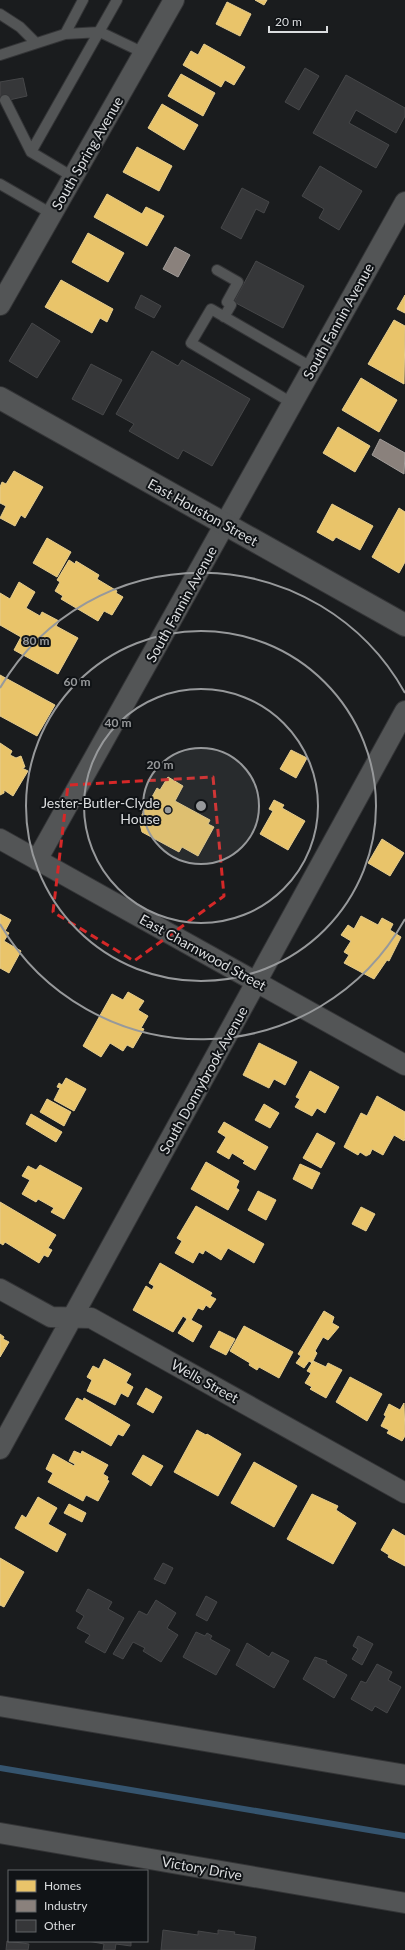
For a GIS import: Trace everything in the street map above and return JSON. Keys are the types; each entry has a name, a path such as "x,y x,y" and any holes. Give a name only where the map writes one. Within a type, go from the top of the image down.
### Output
{"street":[{"name":"South Spring Avenue","path":"0,305 174,0"},
{"name":"South Fannin Avenue","path":"37,860 292,403 399,226 405,202"},
{"name":"East Houston Street","path":"0,398 405,625"},
{"name":"South Donnybrook Avenue","path":"0,1449 405,710"},
{"name":"East Charnwood Street","path":"0,839 405,1065"},
{"name":"Wells Street","path":"0,1289 51,1317 91,1318 405,1493"},
{"path":"0,1706 405,1775"},
{"name":"Victory Drive","path":"0,1833 405,1902"}],"lane":[{"path":"65,34 83,0"},
{"path":"32,152 117,0"},
{"path":"0,14 20,27 36,43"},
{"path":"0,55 65,34 100,32 144,53"},
{"path":"5,100 32,152 73,177"},
{"path":"0,184 52,214"},
{"path":"216,270 238,282 226,302 231,305 224,316"},
{"path":"292,403 191,344 211,309 313,368"}],"highlighted area":[{"path":"213,777 224,896 134,961 53,912 68,785"}],"building: Homes":[{"path":"255,0 267,0 264,5"},
{"path":"227,2 251,14 240,36 216,24"},
{"path":"204,44 245,67 234,85 225,80 221,87 183,65 191,51 198,55"},
{"path":"181,74 215,93 203,116 168,96"},
{"path":"162,104 198,125 184,150 148,128"},
{"path":"137,147 172,166 159,191 123,172"},
{"path":"107,194 142,214 146,207 164,216 147,246 94,217"},
{"path":"88,233 124,253 108,282 72,262"},
{"path":"61,280 113,309 107,322 100,318 92,333 45,307"},
{"path":"405,295 405,313 397,309"},
{"path":"394,320 405,326 404,384 368,364"},
{"path":"361,378 397,400 379,432 342,410"},
{"path":"338,427 370,446 355,472 323,453"},
{"path":"14,471 43,487 25,518 21,515 15,526 0,518 6,506 0,503 0,487 2,482 6,484"},
{"path":"332,504 373,526 360,550 336,537 333,541 317,532"},
{"path":"399,508 405,512 405,562 399,573 372,557"},
{"path":"47,538 71,552 57,577 33,563"},
{"path":"69,560 75,564 76,561 99,575 97,579 117,591 116,593 123,597 112,615 104,611 98,621 61,599 63,596 55,591 60,582 57,580"},
{"path":"19,582 35,592 26,608 40,616 42,612 59,621 56,626 78,638 58,674 14,650 21,637 0,625 0,593 10,599"},
{"path":"0,675 55,705 37,736 0,716"},
{"path":"0,743 12,751 10,755 16,758 21,756 25,767 22,768 28,771 13,796 4,790 4,793 0,795"},
{"path":"291,750 307,758 296,778 280,769"},
{"name":"Jester-Butler-Clyde House","path":"168,777 183,786 175,801 210,820 208,824 214,827 198,856 182,847 179,852 142,832 139,820 157,788 160,790"},
{"path":"274,800 284,805 282,808 305,821 288,850 260,834 273,811 269,809"},
{"path":"382,839 404,853 390,876 368,863"},
{"path":"0,914 11,920 5,931 9,933 4,941 21,951 9,973 0,968"},
{"path":"361,916 378,925 382,918 393,924 390,930 401,937 389,961 387,960 374,979 344,963 349,955 344,952 351,941 341,935 348,925 354,929"},
{"path":"128,992 144,1001 138,1010 148,1016 141,1028 144,1029 133,1048 127,1045 123,1051 110,1043 101,1057 83,1046 112,994 123,1000"},
{"path":"259,1043 297,1062 285,1085 274,1079 269,1088 243,1075"},
{"path":"310,1071 339,1087 325,1113 317,1108 312,1116 295,1107 300,1099 296,1097"},
{"path":"66,1078 86,1089 74,1111 54,1100 60,1088 57,1087 59,1083 62,1085"},
{"path":"377,1096 405,1112 405,1138 404,1141 394,1135 383,1155 372,1149 370,1154 366,1156 360,1152 358,1155 344,1147 361,1113 367,1116"},
{"path":"47,1099 71,1112 64,1126 40,1112"},
{"path":"264,1104 279,1113 270,1128 255,1120"},
{"path":"31,1114 62,1132 56,1142 26,1124"},
{"path":"224,1122 268,1147 255,1170 243,1163 245,1161 232,1153 229,1159 217,1152 226,1137 218,1132"},
{"path":"317,1133 335,1143 321,1168 303,1158"},
{"path":"206,1162 239,1181 236,1188 239,1190 228,1210 191,1189"},
{"path":"300,1164 320,1173 312,1189 293,1179"},
{"path":"40,1165 82,1188 64,1219 51,1212 54,1208 38,1199 36,1202 22,1194 30,1180 22,1176 28,1166 36,1170"},
{"path":"258,1191 276,1200 266,1220 248,1210"},
{"path":"0,1202 56,1235 48,1248 52,1250 48,1257 44,1255 39,1263 5,1242 3,1245 0,1243"},
{"path":"196,1206 264,1244 254,1263 228,1248 221,1260 205,1250 203,1254 199,1252 193,1263 175,1253 182,1241 177,1238"},
{"path":"361,1207 375,1214 366,1231 352,1224"},
{"path":"160,1263 212,1293 210,1296 216,1299 210,1308 206,1305 203,1310 198,1308 191,1320 202,1326 193,1342 178,1333 187,1319 183,1316 173,1332 133,1310 146,1286 152,1290 154,1286 149,1283"},
{"path":"324,1311 334,1317 332,1323 339,1327 328,1340 323,1337 315,1351 317,1353 312,1363 309,1361 304,1368 296,1363 301,1356 298,1354"},
{"path":"244,1326 293,1352 279,1378 259,1367 257,1370 249,1365 250,1363 230,1351"},
{"path":"219,1331 235,1339 226,1355 210,1347"},
{"path":"0,1334 4,1337 3,1339 9,1342 0,1357"},
{"path":"104,1359 131,1374 126,1383 133,1387 128,1397 121,1393 115,1405 87,1391 92,1380 87,1377 93,1366 99,1369"},
{"path":"313,1361 326,1367 328,1363 342,1370 326,1398 310,1389 312,1387 305,1383 311,1373 307,1371"},
{"path":"350,1377 382,1394 367,1421 336,1402"},
{"path":"146,1388 162,1397 153,1413 137,1404"},
{"path":"77,1398 83,1401 84,1398 130,1425 123,1436 118,1434 111,1446 65,1419"},
{"path":"404,1403 405,1436 402,1441 387,1433 389,1430 381,1426 386,1416 384,1415 389,1404 400,1410"},
{"path":"197,1430 206,1435 207,1434 241,1454 218,1496 174,1472"},
{"path":"74,1451 81,1454 82,1451 108,1465 103,1474 108,1477 107,1480 109,1481 98,1501 86,1495 83,1501 48,1482 53,1473 46,1469 53,1454 74,1466 75,1464 69,1461"},
{"path":"143,1455 163,1466 151,1486 132,1474"},
{"path":"254,1462 297,1486 274,1527 231,1503"},
{"path":"312,1494 338,1506 336,1510 356,1523 333,1564 287,1539"},
{"path":"38,1497 57,1508 48,1524 66,1534 57,1552 15,1528 22,1515 26,1518"},
{"path":"69,1504 86,1513 82,1522 64,1513"},
{"path":"393,1529 405,1536 405,1566 388,1557 389,1555 381,1550"},
{"path":"0,1558 24,1572 4,1607 0,1605"}],"building: Industry":[{"path":"175,247 190,255 178,277 163,269"},
{"path":"380,439 405,453 404,474 372,455"}],"building: Other":[{"path":"305,68 319,76 299,110 285,102"},
{"path":"346,75 405,108 405,116 396,133 356,110 349,123 389,145 376,168 313,133"},
{"path":"23,78 27,96 0,102 0,82"},
{"path":"320,166 362,191 339,230 319,218 324,209 302,196"},
{"path":"242,188 269,202 264,213 256,209 241,239 221,228"},
{"path":"256,261 304,286 283,328 234,302"},
{"path":"141,295 161,306 154,318 135,308"},
{"path":"32,323 60,341 37,378 9,361"},
{"path":"152,351 178,366 182,360 250,399 212,466 183,450 178,459 129,431 134,424 116,414"},
{"path":"91,364 122,380 103,415 72,399"},
{"path":"163,1563 173,1568 165,1584 154,1579"},
{"path":"88,1589 112,1602 108,1609 124,1618 105,1653 85,1642 90,1635 77,1628 84,1616 76,1611"},
{"path":"206,1596 217,1602 207,1621 196,1615"},
{"path":"156,1600 176,1613 167,1628 178,1635 161,1662 143,1651 145,1648 133,1642 123,1659 113,1654 139,1611 147,1615"},
{"path":"196,1632 205,1636 207,1633 212,1636 210,1639 230,1650 216,1675 183,1657"},
{"path":"358,1636 373,1644 362,1665 352,1659 358,1649 353,1646"},
{"path":"247,1643 269,1657 272,1652 289,1661 274,1688 236,1665"},
{"path":"315,1657 327,1661 326,1663 347,1675 334,1698 303,1679"},
{"path":"377,1664 392,1672 388,1680 401,1687 387,1713 375,1706 372,1711 351,1699 361,1681 366,1683"},
{"path":"163,1930 198,1935 198,1931 218,1934 218,1930 256,1937 254,1950 161,1950"},
{"path":"7,1941 29,1944 28,1950 6,1950"},
{"path":"93,1942 131,1942 131,1946 116,1944 115,1950 103,1950 104,1944"}],"waterway":[{"path":"0,1768 405,1836"}],"place":[{"name":"Jester-Butler-Clyde House","path":"168,810"}]}
